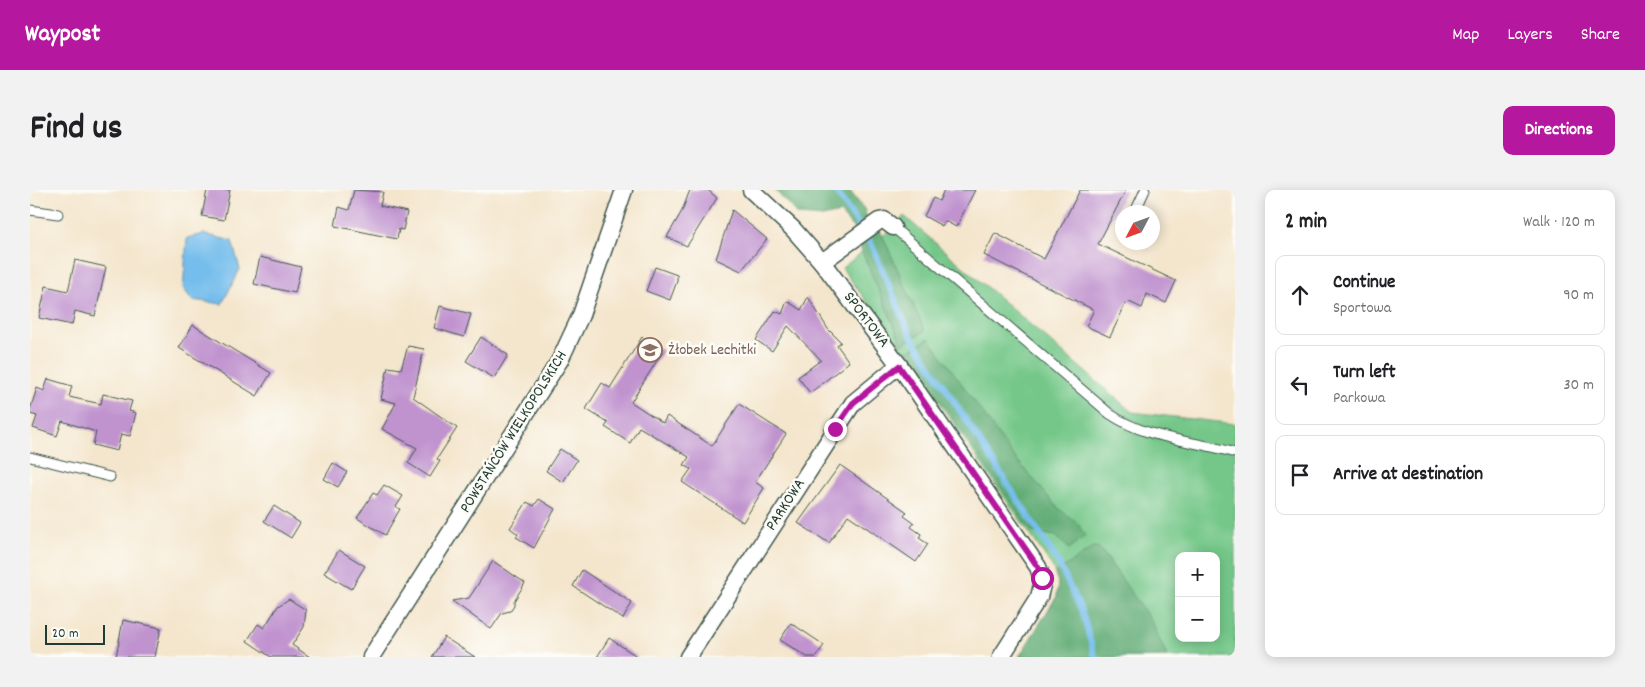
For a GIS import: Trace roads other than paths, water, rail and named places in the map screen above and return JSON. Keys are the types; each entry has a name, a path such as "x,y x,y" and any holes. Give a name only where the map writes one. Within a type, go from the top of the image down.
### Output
{"street":[{"name":"POWSTAŃCÓW WIELKOPOLSKICH","path":"371,657 560,360 581,315 624,190"},
{"name":"SPORTOWA","path":"751,190 793,229 822,262 899,366 1040,572 1043,582 1039,597 1001,657"},
{"path":"822,262 875,224 884,220 893,227"},
{"name":"PARKOWA","path":"688,657 853,403 899,366"}],"lane":[{"path":"1138,205 1145,190"},
{"path":"30,210 58,214"},
{"path":"893,227 1124,424 1159,436 1235,453"},
{"path":"30,457 110,478"}],"water":[{"path":"204,234 232,241 240,269 222,304 192,300 183,288 187,238"}],"waterway":[{"path":"835,190 871,243 910,334 1057,560 1082,612 1095,657"}],"place":[{"name":"Żłobek Lechitki","path":"650,350"}]}
